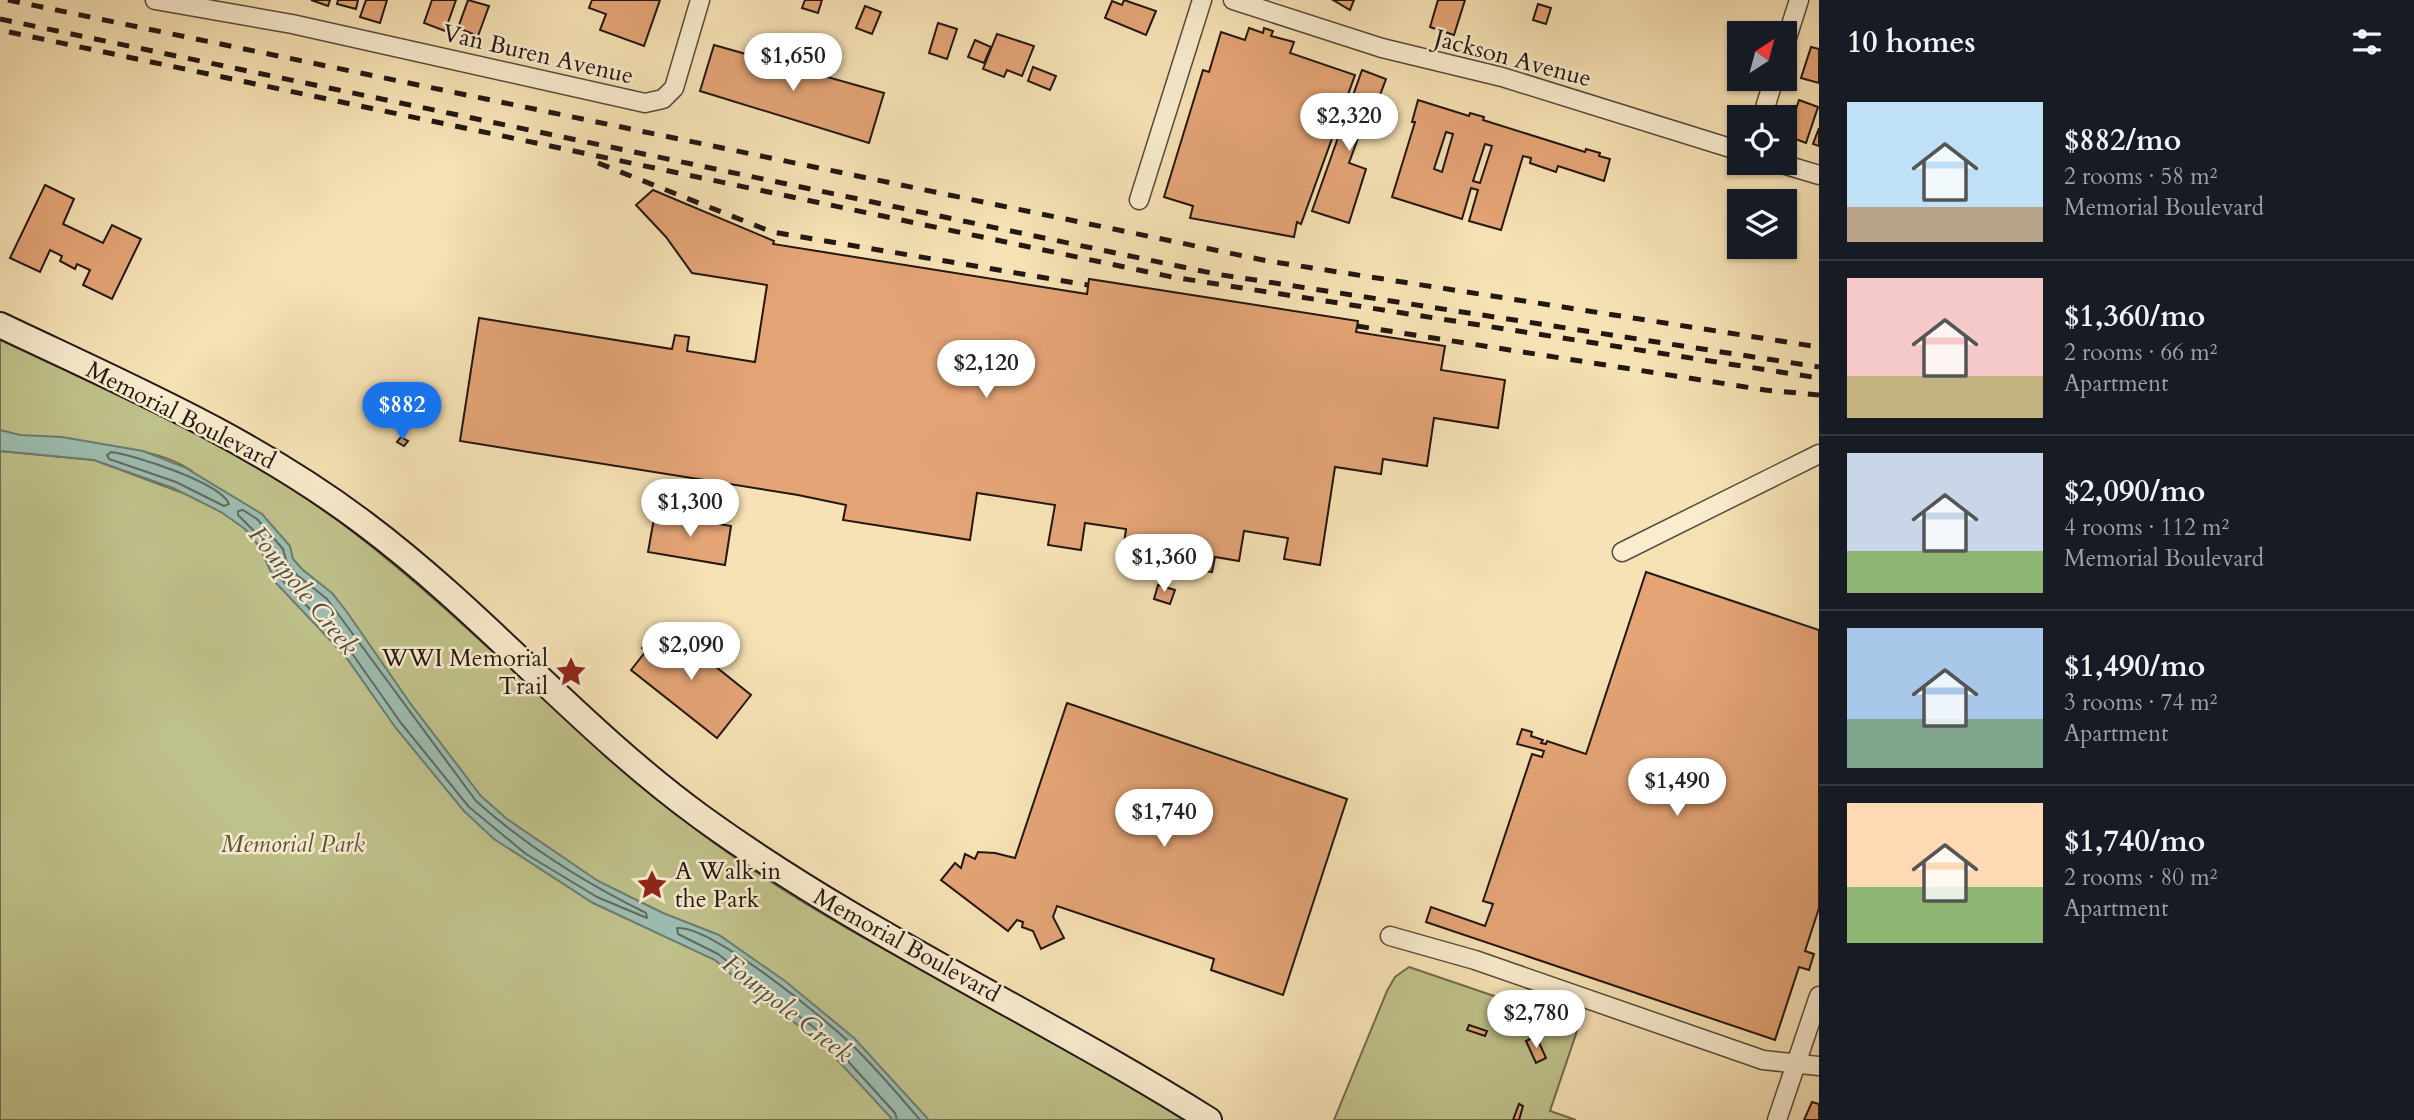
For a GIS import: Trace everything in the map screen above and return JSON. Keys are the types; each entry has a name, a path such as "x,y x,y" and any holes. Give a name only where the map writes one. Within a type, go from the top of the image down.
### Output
{"street":[{"name":"Van Buren Avenue","path":"155,0 305,27 645,103 663,99 674,88 700,0"},
{"path":"1139,200 1202,0"},
{"name":"Jackson Avenue","path":"1233,0 1382,48 1502,77 1727,147"},
{"path":"1792,21 1799,0"},
{"path":"1797,168 1819,175"},
{"name":"Memorial Boulevard","path":"0,325 208,423 294,473 409,559 605,738 696,813 747,850 852,915 1097,1052 1209,1120"},
{"path":"1622,552 1819,454"},
{"path":"1390,936 1475,960 1763,1060 1819,1066"},
{"path":"1777,1120 1819,996"}],"green space":[{"name":"Memorial Park","path":"0,340 184,428 273,477 316,505 404,573 582,734 673,812 721,848 834,921 1069,1051 1184,1120 0,1120 0,451 94,460 180,492 192,471 162,456 145,452 52,443 0,432"},
{"path":"1409,967 1579,1025 1550,1111 1576,1120 1334,1120 1387,991 1395,977"}],"water":[{"name":"Fourpole Creek","path":"0,430 143,451 184,467 262,514 290,546 293,559 332,593 347,612 410,703 481,796 507,819 598,881 663,913 719,935 785,981 854,1038 929,1120 893,1120 820,1041 747,988 715,960 593,903 494,839 464,811 395,727 346,657 276,583 259,546 245,529 221,512 173,488 94,460 0,451"}],"building":[{"path":"311,0 330,0 328,6"},
{"path":"338,0 358,0 356,9 337,4"},
{"path":"366,0 387,0 380,23 360,17"},
{"path":"432,0 456,0 445,31 424,23"},
{"path":"468,0 489,6 478,36 458,28"},
{"path":"592,0 660,0 644,46 600,30 606,14 589,8"},
{"path":"805,0 822,0 818,13 802,8"},
{"path":"1124,0 1156,11 1146,35 1105,18 1112,1 1122,5"},
{"path":"1333,0 1354,0 1350,10"},
{"path":"1438,0 1465,0 1454,35 1430,27"},
{"path":"1538,4 1551,8 1546,24 1533,20"},
{"path":"865,6 881,12 872,34 856,28"},
{"path":"938,23 957,29 947,59 929,53"},
{"path":"1249,28 1263,33 1264,28 1273,31 1271,36 1294,42 1290,53 1355,75 1301,224 1297,222 1294,237 1190,218 1193,206 1164,197 1203,70 1209,72 1221,32 1245,40"},
{"path":"997,34 1034,46 1022,76 1007,70 1004,77 983,69"},
{"path":"975,40 991,47 984,63 968,57"},
{"path":"714,45 884,93 869,143 700,91"},
{"path":"1811,47 1819,49 1819,83 1801,78"},
{"path":"1033,67 1056,76 1050,90 1028,81"},
{"path":"1362,70 1386,79 1366,132 1361,130 1349,163 1366,169 1349,223 1312,211"},
{"path":"1418,100 1469,116 1470,113 1484,117 1483,120 1585,152 1586,149 1600,153 1599,156 1610,159 1604,181 1558,166 1556,172 1530,163 1531,158 1523,156 1501,230 1469,221 1478,190 1471,188 1462,219 1392,197 1415,122 1412,122","holes":["1446,132 1453,134 1442,172 1434,169","1485,144 1492,146 1480,183 1473,181"]},
{"path":"1799,100 1818,107 1806,143 1797,140"},
{"path":"1819,128 1819,146 1813,144"},
{"path":"45,185 74,199 63,224 103,243 112,225 141,239 112,299 83,285 90,270 77,264 75,269 60,261 62,256 50,250 40,272 10,258"},
{"path":"653,190 774,241 773,244 1087,294 1089,279 1358,321 1356,332 1445,346 1441,370 1505,380 1498,428 1434,418 1427,466 1383,459 1381,474 1335,467 1320,565 1284,559 1288,538 1244,531 1239,561 1215,557 1212,572 1122,558 1126,529 1085,523 1081,550 1048,545 1055,505 977,493 970,540 843,520 846,505 798,495 460,441 479,318 672,349 675,335 689,337 687,351 755,362 767,285 692,273 666,237 636,205"},
{"path":"401,437 408,441 404,446 397,442"},
{"path":"655,513 731,526 725,565 648,552"},
{"path":"1646,572 1819,630 1819,908 1805,951 1814,954 1809,970 1799,967 1775,1040 1426,922 1431,907 1485,926 1493,904 1483,901 1532,754 1542,757 1544,751 1517,744 1522,729 1543,740 1541,743 1546,744 1547,741 1586,754"},
{"path":"1158,585 1175,590 1170,604 1154,599"},
{"path":"665,626 751,695 717,738 631,670 646,651 642,648 645,644 649,648"},
{"path":"1067,703 1347,799 1283,995 1211,970 1214,959 1057,906 1053,917 1064,938 1041,949 1033,931 1022,927 1023,922 1017,920 1008,931 941,880 955,863 961,868 965,854 975,859 978,852 1015,858"},
{"path":"1469,1025 1487,1031 1485,1036 1467,1030"},
{"path":"1536,1036 1546,1058 1536,1063 1526,1041"},
{"path":"1812,1102 1819,1104 1819,1120 1804,1120"},
{"path":"1519,1104 1523,1106 1519,1120 1513,1120"}],"railway":[{"path":"8,0 1268,261 1819,347"},
{"path":"0,19 1216,274 1819,367"},
{"path":"9,32 1172,277 1819,378"},
{"path":"598,163 772,232 1088,285"},
{"path":"1357,326 1765,390 1819,395"}],"place":[{"name":"WWI Memorial Trail","path":"571,672"},
{"name":"A Walk in the Park","path":"652,885"}]}
